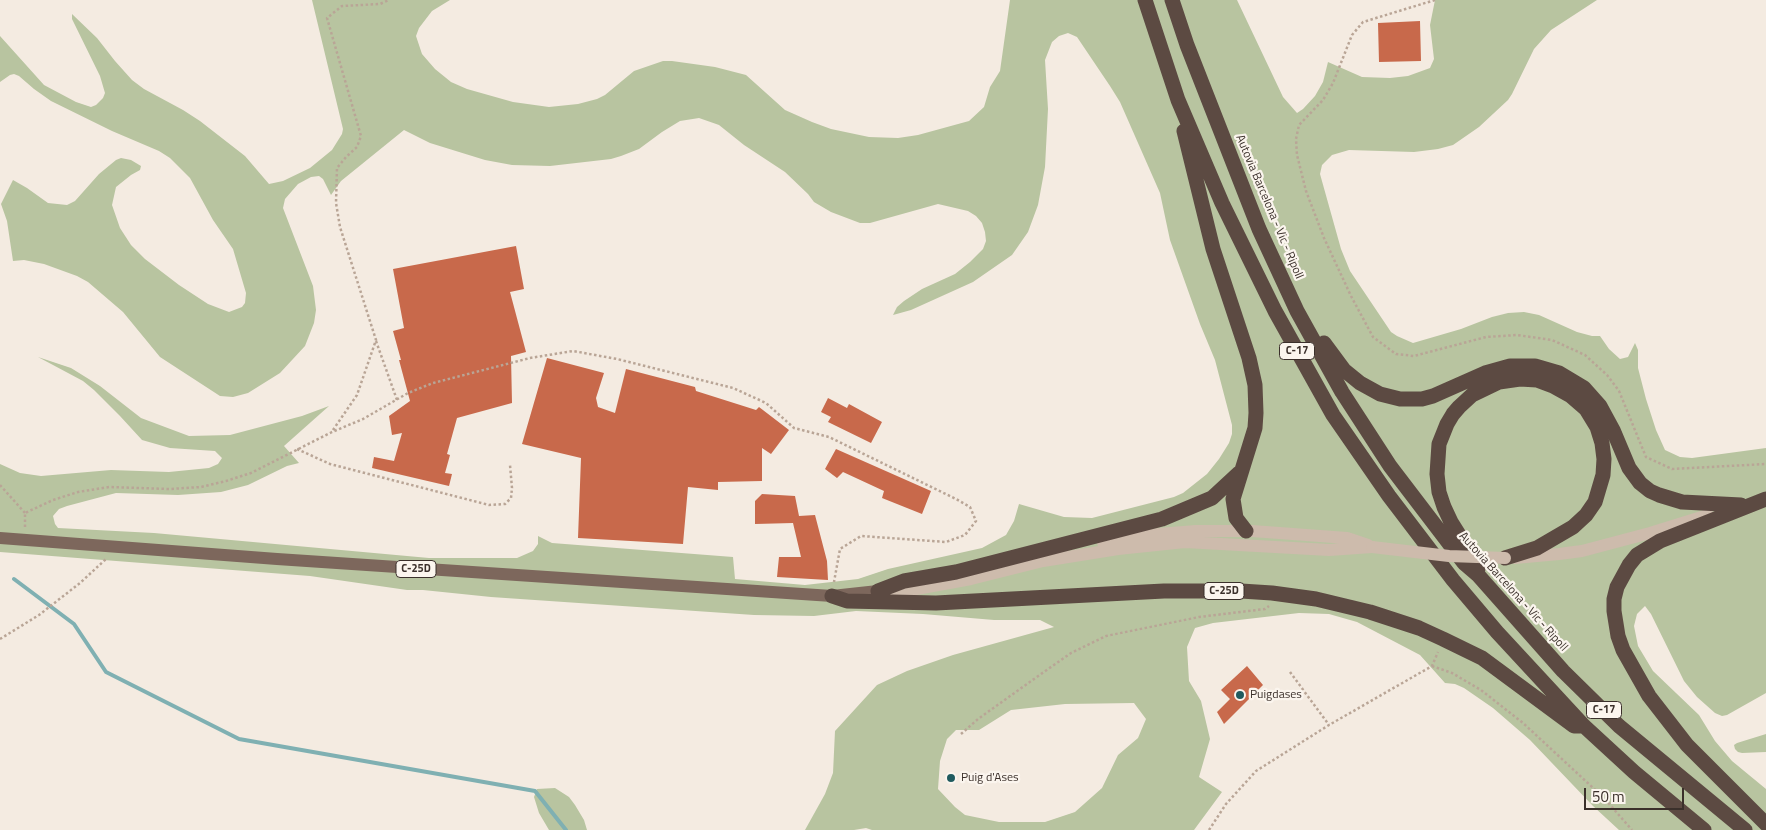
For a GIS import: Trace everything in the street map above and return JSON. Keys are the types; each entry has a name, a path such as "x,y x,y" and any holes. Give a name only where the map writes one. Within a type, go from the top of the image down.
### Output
{"highway":[{"name":"C-17","path":"1145,0 1178,100 1222,204 1275,311 1333,415 1389,496 1453,580 1497,632 1584,726 1634,772 1704,830"},
{"name":"Autovia Barcelona - Vic - Ripoll","path":"1172,0 1187,45 1259,230 1297,311 1342,392 1390,466 1464,563 1478,575 1563,670 1619,726 1745,830"},
{"path":"1178,100 1203,212 1222,281 1249,358 1255,385 1256,413 1254,428 1234,492 1233,506 1240,525 1246,531"},
{"path":"1297,311 1316,330 1334,357 1353,378 1369,389 1389,397 1411,400 1434,396 1485,372 1510,366 1535,366 1559,373 1584,388 1600,406 1613,430 1628,468 1640,483 1659,495 1682,502 1741,505"},
{"path":"1478,575 1478,565 1452,522 1439,492 1437,474 1439,444 1453,414 1472,395 1499,382 1520,379 1537,380 1571,396 1586,409 1597,427 1602,443 1604,458 1603,475 1595,502 1574,527 1537,548 1506,558"},
{"path":"878,592 904,581 956,572 1162,519 1212,498 1242,470"},
{"path":"1766,499 1660,541 1637,556 1629,565 1620,581 1614,599 1614,611 1618,636 1623,650 1649,696 1686,745 1766,824"},
{"name":"C-25D","path":"832,596 847,601 936,603 1164,591 1241,591 1316,599 1370,612 1419,628 1482,658 1574,726 1584,726"}],"main road":[{"name":"C-25D","path":"0,538 277,560 832,596 878,592"}],"street":[{"path":"878,592 911,590 971,579 1043,561 1118,549 1185,542 1329,550 1366,547 1449,556 1531,557 1582,551 1766,499"},
{"path":"1043,561 1061,552 1134,536 1196,531 1246,531 1348,538 1366,547"}],"path":[{"path":"389,0 380,4 342,6 327,18 361,136 357,147 337,168 336,203 340,227 397,400"},
{"path":"1435,0 1363,22 1352,35 1333,84 1323,100 1298,125 1296,139 1297,155 1306,191 1324,238 1351,296 1373,337 1396,354 1414,356 1486,337 1517,335 1552,340 1585,355 1607,375 1620,392 1646,458 1672,469 1766,464"},
{"path":"332,432 357,395 376,340"},
{"path":"25,513 53,500 78,492 109,487 178,489 201,487 226,481 251,473 332,432 363,419 408,393 433,383 530,358 572,351 617,358 734,388 766,403 794,428 829,437 970,507 976,521 965,535 946,542 861,536 840,550 832,596"},
{"path":"297,449 330,464 488,505 506,504 511,498 510,465"},
{"path":"0,485 25,513 25,540"},
{"path":"0,639 39,615 80,584 111,554 114,547"},
{"path":"961,734 978,719 1056,663 1106,636 1199,616 1265,609 1271,604 1272,593"},
{"path":"1209,830 1226,804 1256,771 1329,725 1432,666 1452,673 1481,690 1522,723 1604,798 1632,830"},
{"path":"1290,672 1329,725"}],"green space":[{"path":"312,0 450,0 432,11 419,28 416,36 422,54 435,69 451,82 467,89 513,102 549,107 578,104 605,95 634,71 663,61 672,61 715,67 746,75 785,110 831,129 869,137 898,138 918,135 969,121 984,107 990,87 1000,71 1010,0 1237,0 1283,97 1297,113 1315,96 1323,82 1328,62 1362,77 1390,78 1408,76 1430,68 1434,59 1430,25 1435,0 1597,0 1551,30 1534,49 1508,100 1479,127 1453,145 1414,152 1349,150 1332,155 1322,165 1320,174 1341,249 1350,271 1391,332 1397,336 1413,343 1461,329 1492,317 1524,312 1539,315 1577,332 1600,336 1609,349 1620,359 1628,357 1635,343 1638,350 1638,368 1646,399 1665,450 1680,457 1692,458 1766,448 1766,693 1727,715 1722,716 1715,713 1697,697 1684,681 1651,614 1645,606 1637,614 1634,626 1638,646 1653,671 1699,715 1715,741 1732,761 1766,789 1766,830 1619,830 1593,806 1530,740 1493,708 1464,688 1455,684 1445,683 1420,655 1357,622 1329,614 1299,613 1213,623 1195,628 1187,647 1189,681 1201,701 1210,739 1199,777 1222,792 1194,830 872,830 866,828 854,830 805,830 825,794 833,773 835,731 877,685 907,671 953,655 1054,627 1040,620 994,620 856,611 814,616 754,615 491,597 407,590 310,576 0,552 0,464 20,473 41,476 111,470 169,472 209,468 218,464 222,458 215,451 170,448 142,440 83,381 38,357 71,368 100,386 141,418 189,436 230,435 302,416 329,406 284,446 299,463 287,466 248,485 221,492 178,495 116,493 67,506 59,509 53,516 58,528 154,533 429,558 517,558 533,551 538,544 538,536 552,543 733,557 735,579 805,585 858,579 888,569 982,548 1006,535 1014,521 1019,504 1064,517 1092,518 1174,497 1183,493 1207,474 1229,443 1232,425 1215,360 1170,240 1160,193 1120,102 1077,37 1068,33 1059,36 1052,42 1045,60 1048,109 1045,167 1038,205 1028,232 1012,255 973,282 911,310 893,315 897,307 904,301 922,289 955,274 983,249 986,241 985,232 982,223 976,216 968,211 938,204 870,223 860,223 831,212 814,202 785,172 744,145 719,125 699,118 680,121 639,149 621,156 611,159 550,166 512,165 485,160 430,143 404,130 341,181 331,195 323,179 319,176 311,177 298,184 285,199 283,208 313,286 316,310 314,323 305,346 280,373 248,393 233,397 220,396 160,357 123,312 88,282 44,264 24,260 13,261 7,221 1,204 13,180 48,203 67,205 75,201 99,174 121,158 131,160 141,166 140,170 116,187 112,205 120,228 131,245 145,259 208,304 229,312 242,307 245,303 246,293 233,249 213,220 190,178 170,158 159,151 112,131 51,101 19,76 10,75 0,82 0,36 44,85 76,102 91,107 103,98 105,93 100,76 72,19 72,14 97,38 132,80 144,89 200,121 245,156 269,184 283,181 310,168 332,150 343,129","holes":["1134,703 1146,719 1138,738 1118,755 1102,788 1075,812 1045,822 999,822 965,815 938,789 940,761 947,739 956,730 979,730 1011,710 1065,704"]},
{"path":"1766,734 1766,752 1742,753 1735,749 1734,745 1737,743"},
{"path":"555,788 569,797 584,820 587,830 549,830 539,813 534,797 537,789"}],"building":[{"path":"1420,21 1421,61 1379,62 1378,23"},
{"path":"516,246 524,289 510,292 526,352 511,356 512,403 457,418 447,454 450,455 445,473 452,474 449,486 372,468 374,457 394,461 402,433 392,435 389,416 410,401 393,331 404,328 393,269"},
{"path":"547,358 604,373 596,398 598,407 615,413 626,369 695,387 696,391 756,410 759,407 789,430 771,454 762,448 762,481 718,482 718,490 688,487 683,544 578,538 581,458 522,444"},
{"path":"828,398 847,408 849,404 882,422 871,443 828,422 831,417 821,412"},
{"path":"836,449 931,491 922,514 882,498 884,491 843,472 837,478 825,469"},
{"path":"762,494 795,496 799,516 815,515 827,561 828,580 777,577 779,557 801,557 793,523 755,524 755,501"},
{"name":"Puigdases","path":"1247,666 1263,685 1224,724 1217,712 1230,699 1221,690"}],"waterway":[{"path":"14,579 74,624 106,672 239,739 535,791 566,830"}],"place":[{"name":"Puigdases","path":"1240,695"},
{"name":"Puig d'Ases","path":"951,778"}]}
